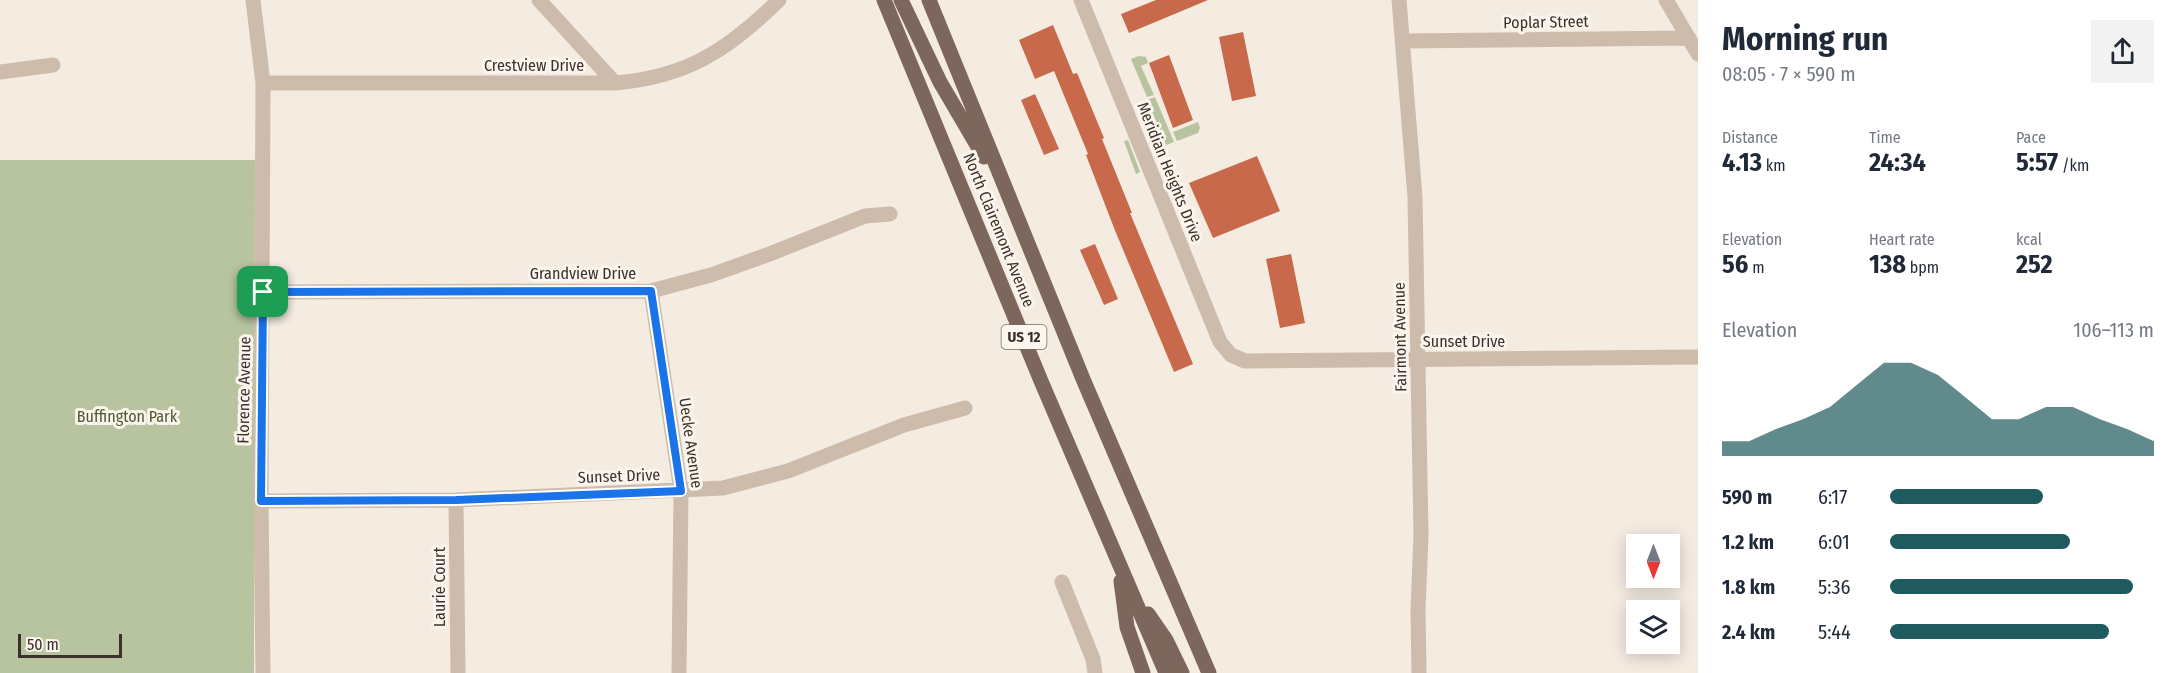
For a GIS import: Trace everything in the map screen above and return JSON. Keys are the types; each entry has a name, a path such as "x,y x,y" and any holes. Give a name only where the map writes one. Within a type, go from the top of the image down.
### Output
{"main road":[{"name":"North Clairemont Avenue","path":"884,0 1166,673"},
{"path":"901,0 940,82 1005,190"},
{"name":"North Clairemont Avenue","path":"929,0 1083,379 1209,673"},
{"path":"1118,560 1127,627 1143,673"},
{"path":"1128,584 1166,640 1182,673"}],"street":[{"name":"Florence Avenue","path":"253,0 263,83 261,501 263,673"},
{"path":"539,0 615,83"},
{"name":"Crestview Drive","path":"263,83 615,83 643,81 667,75 707,58 759,20 779,0"},
{"name":"Meridian Heights Drive","path":"1081,0 1216,332 1226,352 1231,356"},
{"name":"Fairmont Avenue","path":"1399,0 1415,197 1421,535 1418,610 1419,673"},
{"path":"1666,0 1698,54"},
{"name":"Poplar Street","path":"1403,41 1689,38"},
{"path":"0,72 53,65"},
{"name":"Grandview Drive","path":"263,292 651,291 711,275 865,216 891,214"},
{"name":"Uecke Avenue","path":"651,291 681,491 678,673"},
{"name":"Sunset Drive","path":"1231,356 1245,361 1698,357"},
{"name":"Sunset Drive","path":"261,501 456,500 723,488 788,471 904,425 965,408"},
{"name":"Laurie Court","path":"456,500 458,673"},
{"path":"1062,582 1093,659 1095,673"}],"green space":[{"path":"1139,56 1146,57 1148,63 1141,66 1154,95 1147,97 1131,59"},
{"path":"1155,97 1174,142 1166,145 1147,100"},
{"path":"1198,122 1200,128 1198,133 1177,141 1173,132"},
{"path":"1128,140 1140,172 1136,174 1124,141"},
{"name":"Buffington Park","path":"0,160 255,160 254,673 0,673"}],"building":[{"path":"1156,0 1208,0 1129,33 1121,14"},
{"path":"1053,25 1073,74 1077,73 1104,138 1102,139 1132,213 1130,213 1193,364 1174,372 1114,228 1086,155 1088,154 1054,71 1035,79 1019,40"},
{"path":"1243,32 1256,96 1232,101 1219,37"},
{"path":"1169,55 1193,120 1173,128 1149,63"},
{"path":"1035,94 1059,149 1044,155 1021,100"},
{"path":"1257,156 1280,211 1213,238 1189,183"},
{"path":"1095,244 1118,299 1104,305 1080,250"},
{"path":"1291,254 1305,323 1280,328 1266,259"}],"route":[{"path":"651,291 681,491 456,500 261,501 263,292 651,291"}]}
